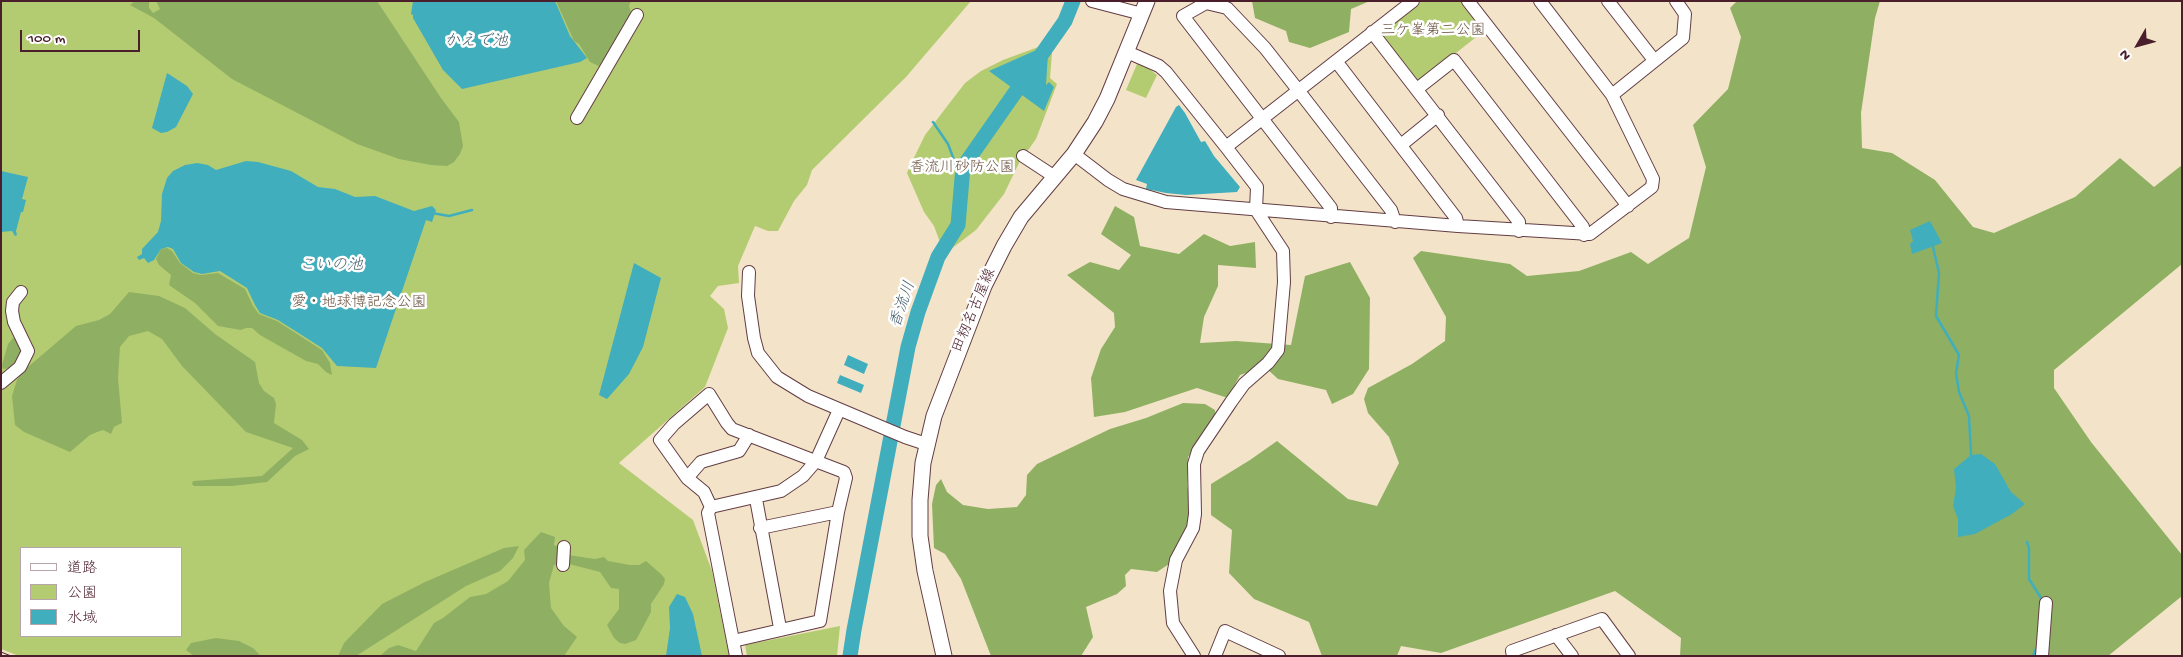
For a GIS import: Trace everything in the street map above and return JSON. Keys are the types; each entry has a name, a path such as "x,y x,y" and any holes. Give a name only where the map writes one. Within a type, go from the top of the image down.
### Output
{"main road":[{"name":"田籾名古屋線","path":"944,656 925,571 920,536 920,500 926,444 941,394 984,286 1021,217 1074,154 1107,99 1145,7"}],"street":[{"path":"1092,1 1145,7"},
{"path":"1226,147 1413,1"},
{"path":"1468,1 1628,206"},
{"path":"1074,154 1108,180 1136,194 1166,202 1395,222 1590,234 1652,187 1653,179 1612,95 1540,1"},
{"path":"1608,1 1654,60"},
{"path":"1612,95 1683,38 1685,14 1676,1"},
{"path":"1331,217 1331,208 1183,16 1206,3 1226,8 1265,48 1391,210 1395,222"},
{"path":"576,118 637,15"},
{"path":"1372,32 1519,222 1519,231"},
{"path":"1127,52 1159,66 1166,72 1257,186 1256,210 1282,251 1284,282 1279,346 1268,363 1244,384 1231,402 1198,451 1194,464 1194,514 1192,528 1176,560 1170,591 1173,623 1194,656"},
{"path":"1417,89 1454,60 1583,227 1584,235"},
{"path":"1336,61 1456,218 1458,226"},
{"path":"1401,145 1438,115"},
{"path":"1023,156 1055,177"},
{"path":"749,272 751,320 758,352 777,377 840,410 926,444"},
{"path":"3,387 20,366 28,351 14,322 12,311 13,302 20,292"},
{"path":"711,507 704,492 687,478 660,440 674,424 709,394 732,428 844,472 846,478 838,512 820,621 780,628 733,641"},
{"path":"711,507 781,491 803,476 816,461 840,410"},
{"path":"687,478 701,462 739,451 750,435"},
{"path":"756,498 760,528 780,628"},
{"path":"711,507 708,513 736,656"},
{"path":"760,528 838,512"},
{"path":"564,547 564,565"},
{"path":"2042,656 2046,603"},
{"path":"1513,656 1512,651 1602,619 1629,656"},
{"path":"1215,656 1225,631 1279,656"},
{"path":"1556,636 1572,656"}],"green space":[{"name":"愛・地球博記念公園","path":"1,1 971,1 906,77 812,170 807,185 794,201 778,231 768,231 755,226 738,266 739,283 718,286 710,296 724,309 728,328 705,387 619,463 693,520 712,571 729,656 19,656 1,649"},
{"path":"135,1 149,1 149,8 153,13 160,9 156,1 377,1 459,122 463,146 460,154 454,162 447,166 431,165 399,159 357,144 232,79 154,18 130,5"},
{"path":"556,1 631,1 629,6 631,12 601,67 590,62 579,44 574,41"},
{"path":"1252,1 1370,1 1351,9 1349,32 1310,48 1289,42 1286,31 1255,18"},
{"name":"三ケ峯第二公園","path":"1422,1 1463,1 1485,30 1422,80 1415,80 1383,38 1383,33"},
{"path":"1737,1 1880,1 1875,18 1861,113 1862,148 1892,153 1935,180 1973,227 1994,233 2075,197 2120,158 2154,187 2182,165 2182,264 2054,370 2054,388 2091,442 2182,555 2182,596 2108,656 1680,656 1681,638 1615,591 1441,653 1401,646 1397,656 1322,656 1309,622 1254,599 1229,573 1232,530 1211,515 1211,484 1277,441 1348,499 1377,506 1399,463 1389,437 1368,413 1364,399 1368,388 1412,364 1445,341 1446,317 1413,258 1421,251 1510,264 1527,276 1579,271 1631,252 1648,264 1689,238 1706,167 1693,125 1728,89 1741,37 1730,8"},
{"name":"香流川砂防公園","path":"1041,46 1052,53 1050,78 1057,84 1036,139 1019,163 1004,194 976,230 951,249 941,245 934,226 924,212 907,173 925,135 965,83 981,71 1003,60"},
{"path":"1137,64 1144,65 1157,75 1146,98 1126,90"},
{"path":"1115,206 1134,217 1140,246 1179,254 1204,234 1230,246 1255,242 1256,268 1218,265 1218,286 1204,317 1200,343 1236,341 1291,345 1305,276 1350,262 1370,298 1369,369 1353,394 1332,404 1326,390 1278,379 1265,367 1240,375 1228,398 1197,388 1125,412 1094,417 1091,378 1101,349 1115,327 1114,313 1067,275 1090,262 1119,270 1131,255 1101,234"},
{"path":"167,248 172,251 180,263 193,273 201,275 218,273 245,289 259,314 277,321 322,350 330,363 332,375 318,364 306,361 260,335 252,328 241,330 218,326 195,303 169,285 171,275 159,265 156,259 161,249"},
{"path":"129,292 159,296 185,308 215,334 255,362 259,383 264,391 274,398 276,404 274,423 302,440 309,449 295,456 267,482 232,486 194,486 192,484 193,481 262,476 293,448 246,432 182,366 162,339 148,331 129,336 120,347 118,378 122,423 114,427 111,434 103,430 90,435 70,452 24,432 15,425 12,396 17,380 22,372 76,326 99,320 110,314"},
{"path":"13,338 16,338 23,352 12,368 3,369 2,365 8,344"},
{"path":"1183,403 1205,404 1215,410 1216,419 1188,457 1187,486 1192,506 1192,521 1169,564 1157,572 1131,569 1125,575 1126,586 1117,594 1086,607 1093,637 1081,656 991,656 961,579 945,554 934,548 932,504 936,485 941,479 947,492 963,505 988,509 1017,507 1026,495 1027,475 1037,464 1110,429 1146,418"},
{"path":"541,532 555,537 554,545 560,547 560,564 554,565 549,583 551,608 564,626 577,637 564,656 380,656 389,648 398,645 416,651 434,623 470,597 486,594 508,581 525,560 524,550"},
{"path":"519,546 513,558 500,571 466,586 356,656 338,656 344,643 382,604 425,582 504,548"},
{"path":"568,555 595,559 604,557 608,561 630,565 639,565 646,561 662,575 665,579 664,584 651,604 651,612 636,640 625,644 620,643 614,638 607,625 619,609 619,589 611,588 600,572 569,564"},
{"path":"840,626 837,656 747,656 745,645"},
{"path":"216,638 239,641 253,648 261,656 194,656 186,650 191,643"}],"water":[{"name":"かえで池","path":"413,1 555,1 570,36 587,58 580,62 462,89 443,70 413,18 411,14"},
{"path":"1041,48 1048,54 1046,85 1049,82 1054,87 1044,111 989,71"},
{"path":"167,73 187,86 193,94 176,127 161,133 152,128"},
{"path":"1179,105 1201,142 1205,141 1214,156 1240,187 1237,192 1186,195 1166,193 1146,189 1147,184 1136,180 1176,107"},
{"name":"こいの池","path":"246,161 258,162 291,171 318,187 335,189 355,197 375,196 414,211 432,206 436,210 432,222 426,220 376,368 337,366 322,348 278,320 260,313 247,288 220,271 202,274 194,272 181,263 173,249 168,247 161,249 154,260 148,263 144,258 139,260 137,257 142,254 142,249 158,232 161,221 162,194 167,178 173,171 185,165 197,163 208,165 216,170"},
{"path":"1,171 28,177 22,199 26,200 16,231 17,235 15,236 12,231 1,232"},
{"path":"1930,221 1942,243 1912,254 1910,244 1913,241 1910,230"},
{"path":"634,263 661,278 643,347 629,374 607,399 599,395"},
{"path":"848,355 868,364 864,374 844,365"},
{"path":"840,375 864,385 861,393 837,383"},
{"path":"1981,454 1995,464 2011,492 2025,504 2012,514 1975,534 1958,537 1958,519 1953,506 1956,488 1954,469 1971,455"},
{"path":"677,594 685,597 693,614 702,656 666,656 670,628 669,607"}],"waterway":[{"name":"香流川","path":"850,656 908,347 918,312 938,257 958,225 963,167 1065,21 1073,1"},
{"path":"933,122 948,144 962,181"},
{"path":"432,213 449,216 472,210"},
{"path":"1933,247 1939,273 1936,316 1959,355 1956,373 1959,392 1969,416 1971,455"},
{"path":"2027,542 2029,548 2029,579 2041,598 2040,604"},
{"path":"2033,656 2037,646"}],"tram line":[{"path":"1,652 11,656"}]}
